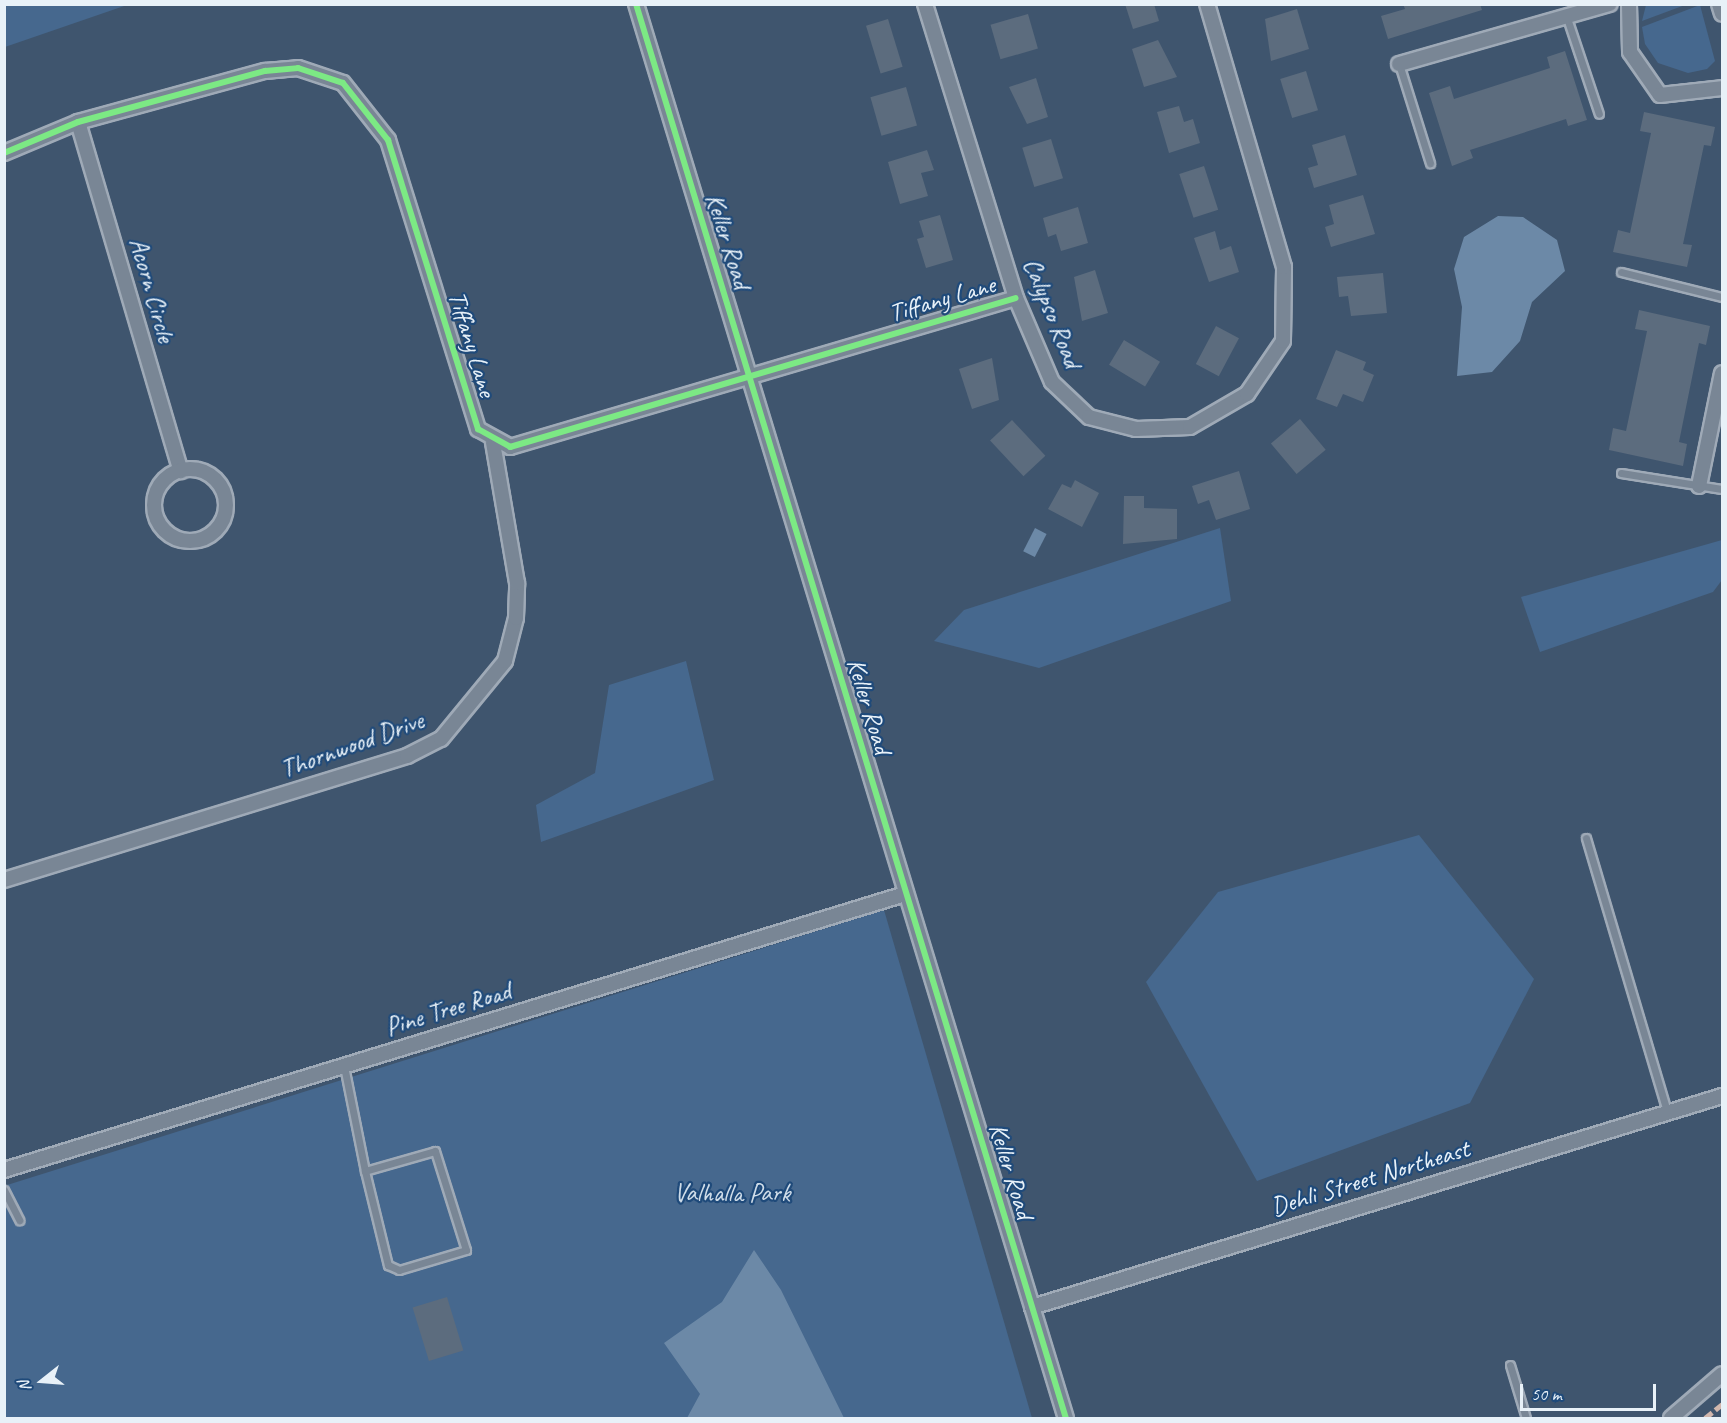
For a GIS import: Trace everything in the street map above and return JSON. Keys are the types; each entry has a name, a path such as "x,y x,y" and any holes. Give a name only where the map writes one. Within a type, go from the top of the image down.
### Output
{"street":[{"name":"Keller Road","path":"636,4 1066,1419"},
{"name":"Calypso Road","path":"925,4 1016,298 1052,382 1089,417 1136,429 1190,427 1247,394 1283,341 1284,267 1207,4"},
{"path":"1399,64 1610,4"},
{"path":"1629,4 1630,52 1660,95 1722,88"},
{"name":"Tiffany Lane","path":"4,153 78,122 265,71 298,68 343,83 388,140 478,429 493,442 525,443 1016,298"},
{"name":"Acorn Circle","path":"78,122 181,471"},
{"path":"1699,486 1722,373"},
{"name":"Thornwood Drive","path":"4,880 407,756 441,739 505,661 516,618 517,583 493,442"},
{"path":"181,471 209,474 226,496 223,521 195,542 172,536 157,519 156,493 181,471"},
{"name":"Pine Tree Road","path":"4,1170 905,894"},
{"name":"Dehli Street Northeast","path":"1032,1307 1722,1096"},
{"path":"1671,1419 1722,1374"}],"lane":[{"path":"1566,15 1599,114"},
{"path":"1399,64 1430,164"},
{"path":"1621,272 1722,297"},
{"path":"1621,473 1722,489"},
{"path":"1586,838 1667,1112"},
{"path":"344,1066 365,1171 385,1260 393,1270 466,1250 435,1151 365,1171"},
{"path":"4,1190 19,1220"},
{"path":"1510,1365 1526,1419"}],"green space":[{"path":"5,4 127,4 127,5 5,47"},
{"path":"1646,4 1685,5 1642,21"},
{"path":"1700,5 1715,61 1707,69 1688,73 1658,63 1645,44 1642,27"},
{"path":"1220,528 1231,601 1039,668 934,641 964,610"},
{"path":"1722,540 1722,580 1713,592 1540,652 1521,597"},
{"path":"686,661 714,780 541,842 536,805 595,773 609,685"},
{"path":"1419,835 1534,979 1470,1103 1257,1181 1146,982 1218,892"},
{"name":"Valhalla Park","path":"884,910 1032,1418 5,1418 4,1186"}],"shaded area":[{"path":"1498,216 1523,217 1557,240 1565,271 1532,302 1520,341 1492,372 1457,376 1462,307 1454,269 1464,237"},
{"path":"1035,528 1047,534 1035,557 1023,551"},
{"path":"754,1250 781,1290 844,1418 687,1418 700,1394 664,1343 722,1302"}],"building":[{"path":"1125,4 1154,4 1159,21 1133,29"},
{"path":"1403,4 1480,4 1482,10 1388,39 1381,16 1405,9"},
{"path":"1297,9 1309,49 1271,61 1265,19"},
{"path":"1028,14 1038,49 1000,59 991,25"},
{"path":"888,19 903,67 881,74 866,26"},
{"path":"1158,40 1177,77 1144,87 1132,49"},
{"path":"1565,51 1587,120 1568,126 1566,119 1470,150 1473,158 1452,166 1429,93 1450,86 1454,99 1550,68 1547,57"},
{"path":"1306,71 1318,110 1292,118 1280,79"},
{"path":"1036,78 1048,117 1027,124 1009,87"},
{"path":"906,87 917,125 881,136 870,97"},
{"path":"1179,106 1184,122 1193,119 1200,143 1169,153 1157,112"},
{"path":"1644,112 1715,127 1711,146 1704,145 1683,244 1692,245 1687,267 1613,252 1618,230 1630,233 1651,133 1640,131"},
{"path":"1345,135 1357,175 1314,188 1308,168 1318,165 1312,145"},
{"path":"1051,139 1063,178 1034,187 1022,148"},
{"path":"927,150 934,170 921,173 928,196 900,204 888,162"},
{"path":"1204,166 1218,210 1193,218 1179,174"},
{"path":"1363,195 1375,234 1331,247 1325,227 1334,224 1329,205"},
{"path":"1078,207 1088,243 1061,251 1056,234 1048,237 1043,218"},
{"path":"940,215 953,260 926,268 917,239 924,237 919,221"},
{"path":"1215,231 1220,250 1231,246 1239,272 1209,282 1194,238"},
{"path":"1095,270 1108,313 1082,321 1074,277"},
{"path":"1383,273 1387,313 1351,316 1348,296 1339,297 1337,277"},
{"path":"1639,310 1710,326 1706,345 1699,343 1679,442 1687,444 1683,466 1609,450 1613,428 1626,431 1647,331 1635,329"},
{"path":"1216,326 1239,338 1219,376 1196,364"},
{"path":"1124,340 1160,362 1145,386 1109,365"},
{"path":"1336,350 1366,362 1363,370 1374,375 1363,402 1343,394 1337,407 1316,399"},
{"path":"992,358 999,400 972,409 959,369"},
{"path":"1300,419 1326,450 1297,474 1271,443"},
{"path":"1012,420 1045,456 1023,476 990,440"},
{"path":"1239,471 1250,509 1216,520 1209,500 1198,504 1192,486"},
{"path":"1075,480 1099,493 1082,527 1048,509 1062,484 1071,488"},
{"path":"1124,496 1144,496 1144,508 1177,509 1177,539 1123,544"},
{"path":"447,1297 463,1351 429,1361 413,1308"}],"marked path":[{"path":"1705,1418 1722,1404"}],"cycle path":[{"path":"636,4 1066,1418"},
{"path":"4,153 78,122 265,71 298,68 343,83 388,140 478,429 510,447 1016,298"}]}
